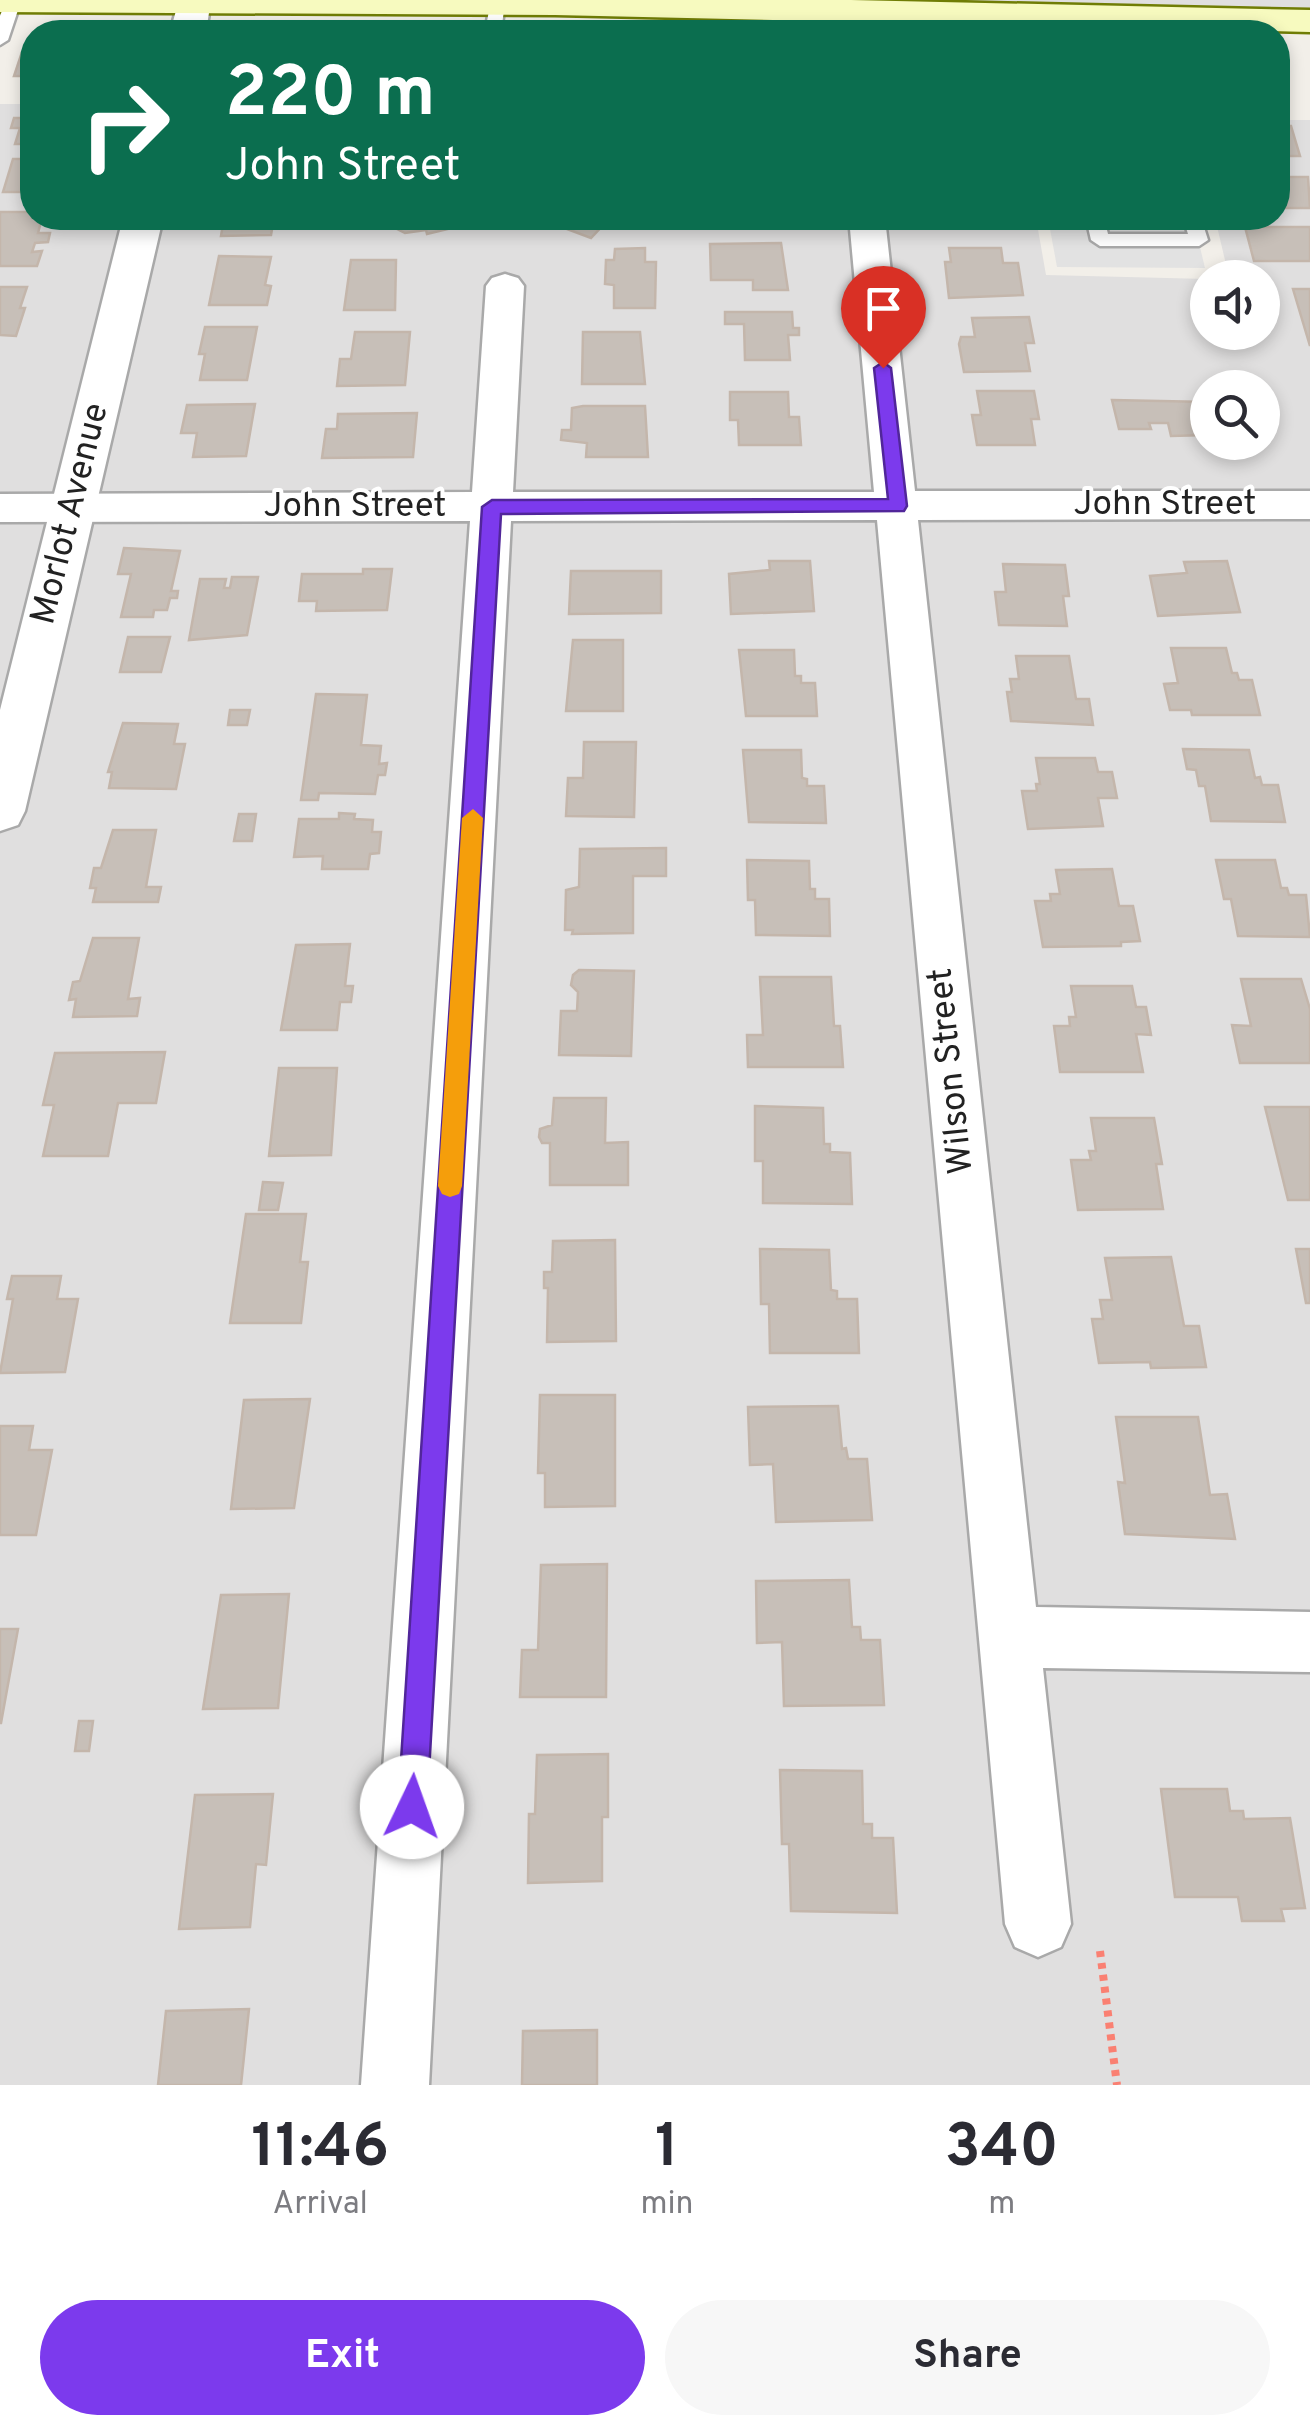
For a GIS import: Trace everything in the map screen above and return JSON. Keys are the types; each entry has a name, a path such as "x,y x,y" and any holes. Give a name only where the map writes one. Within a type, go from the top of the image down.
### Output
{"main road":[{"path":"0,1 192,12 484,10 555,2 661,3 846,20"},
{"path":"1059,20 1095,8 1310,21"}],"street":[{"name":"Morlot Avenue","path":"0,811 140,230"},
{"name":"Wilson Street","path":"868,230 1006,1637 1038,1924"},
{"path":"395,2085 505,286"},
{"name":"John Street","path":"0,508 898,506 1308,511"},
{"path":"1006,1637 1310,1642"}],"lane":[{"path":"0,40 13,1"},
{"path":"1097,230 1100,240 1199,240 1196,230"}],"path":[{"path":"1100,1951 1118,2085"}],"shaded area":[{"path":"828,0 1310,0 1310,21"},
{"path":"0,104 20,104 20,230 1038,230 1046,275 1190,279 1190,350 1280,350 1280,260 1225,260 1218,230 1290,230 1290,120 1310,120 1310,2085 0,2085"},
{"path":"1050,230 1196,230 1203,260 1190,260 1190,268 1057,267"}],"building":[{"path":"14,118 20,118 20,128 11,128"},
{"path":"1290,126 1291,126 1300,156 1290,156"},
{"path":"13,159 20,159 20,192 3,192"},
{"path":"1290,177 1308,177 1310,208 1290,208"},
{"path":"0,212 20,212 20,230 50,233 48,242 35,243 32,252 42,251 37,266 0,266"},
{"path":"1310,227 1310,261 1254,260 1246,230"},
{"path":"222,230 272,230 271,235 221,236"},
{"path":"570,230 599,230 591,238"},
{"path":"781,243 788,290 753,290 753,280 711,280 710,244"},
{"path":"645,248 645,262 656,262 655,308 614,308 614,285 605,284 606,260 614,260 615,249"},
{"path":"949,248 1001,248 1003,263 1018,263 1023,295 949,298 945,262 951,262"},
{"path":"219,256 271,257 265,285 271,286 267,305 209,305"},
{"path":"351,260 396,260 395,310 344,310"},
{"path":"0,287 27,287 16,336 0,335"},
{"path":"1293,289 1310,289 1310,346"},
{"path":"725,312 792,312 793,328 799,328 799,335 788,335 790,360 745,360 744,324 725,324"},
{"path":"1029,317 1034,343 1025,343 1030,371 964,372 959,344 961,337 975,337 972,318"},
{"path":"205,327 257,327 247,380 200,380 205,354 199,354"},
{"path":"355,332 410,332 405,385 337,386 340,359 351,359"},
{"path":"583,332 640,332 645,384 582,384"},
{"path":"977,391 1034,391 1039,419 1031,419 1035,445 977,445 972,415 981,415"},
{"path":"730,392 788,392 789,417 799,417 801,445 739,445 738,420 730,420"},
{"path":"1112,400 1190,402 1190,435 1171,436 1168,423 1149,423 1151,429 1119,429"},
{"path":"255,404 246,456 193,457 197,433 181,433 187,405"},
{"path":"645,406 648,457 586,457 587,443 561,440 562,430 571,430 572,408"},
{"path":"417,413 413,457 322,458 326,429 337,429 338,414"},
{"path":"124,548 180,551 171,591 178,591 177,598 170,598 167,610 154,610 153,617 121,617 131,574 118,574"},
{"path":"769,561 810,561 814,611 731,614 729,574 770,570"},
{"path":"1227,561 1240,612 1158,616 1150,576 1187,573 1184,562"},
{"path":"1003,564 1065,565 1069,596 1063,596 1067,626 999,625 995,592 1006,592"},
{"path":"363,569 392,569 387,610 316,611 317,601 299,601 302,574 363,574"},
{"path":"571,571 661,571 661,613 569,614"},
{"path":"232,577 258,577 247,635 189,640 200,579 226,579 224,588 230,588"},
{"path":"128,637 170,637 161,672 120,672"},
{"path":"573,640 623,640 623,711 566,711"},
{"path":"1171,648 1226,648 1232,673 1237,673 1239,680 1252,680 1260,715 1192,715 1191,710 1170,710 1164,684 1178,683"},
{"path":"739,650 794,650 795,676 801,676 801,683 815,683 817,716 746,716"},
{"path":"1016,656 1069,656 1076,699 1089,699 1093,725 1011,721 1007,692 1012,692 1010,679 1019,679"},
{"path":"316,694 367,695 361,745 381,746 379,764 387,763 385,775 378,775 375,794 319,793 318,800 301,800"},
{"path":"230,710 250,710 247,725 228,725"},
{"path":"123,723 178,724 174,744 185,744 176,789 109,788 112,772 108,772"},
{"path":"584,742 636,742 634,817 566,816 568,778 583,778"},
{"path":"1183,749 1249,750 1255,778 1260,777 1262,785 1278,785 1285,822 1211,821 1205,786 1199,786 1196,770 1187,769"},
{"path":"743,750 801,750 802,778 807,779 807,786 824,786 826,823 749,822"},
{"path":"1036,758 1095,758 1098,772 1112,772 1117,798 1098,798 1103,826 1028,829 1022,791 1037,791 1036,784 1040,784"},
{"path":"339,813 373,820 372,832 381,832 379,853 370,854 368,869 322,869 323,856 294,857 299,819 339,819"},
{"path":"239,814 256,814 252,841 234,841"},
{"path":"113,830 156,830 146,887 161,887 158,902 93,902 96,888 90,888 94,868 101,868"},
{"path":"666,848 666,876 633,876 633,933 572,934 573,930 565,930 566,890 579,887 580,849"},
{"path":"747,860 809,861 810,889 815,889 815,899 829,899 830,936 756,935 755,900 748,900"},
{"path":"1216,860 1275,860 1281,888 1287,888 1289,895 1306,895 1310,937 1238,936 1231,899 1224,899"},
{"path":"1112,869 1119,906 1133,906 1140,941 1121,942 1121,946 1043,947 1035,901 1051,901 1050,894 1060,894 1056,870"},
{"path":"93,938 139,938 128,999 140,998 137,1016 73,1017 76,999 69,1000 73,982 80,981"},
{"path":"350,944 345,986 353,986 351,1002 340,1002 337,1030 281,1030 296,945"},
{"path":"579,970 634,971 631,1056 559,1055 561,1011 577,1011 578,992 571,985"},
{"path":"760,977 831,977 834,1026 840,1026 843,1067 748,1067 747,1035 763,1035"},
{"path":"1241,979 1301,979 1310,1009 1310,1063 1240,1063 1232,1025 1251,1026"},
{"path":"1071,986 1132,986 1136,1007 1146,1007 1151,1035 1136,1034 1143,1072 1060,1072 1054,1026 1070,1026 1069,1017 1076,1017"},
{"path":"165,1052 156,1103 118,1103 108,1156 43,1156 54,1105 43,1105 55,1053"},
{"path":"279,1068 337,1068 331,1155 269,1156"},
{"path":"554,1098 606,1098 605,1143 628,1142 628,1185 550,1185 550,1143 542,1143 539,1137 540,1129 552,1125"},
{"path":"755,1106 823,1108 824,1144 830,1144 830,1152 850,1153 852,1204 763,1203 763,1161 755,1161"},
{"path":"1265,1107 1310,1107 1310,1200 1288,1200"},
{"path":"1091,1118 1154,1118 1162,1164 1156,1164 1163,1209 1078,1210 1071,1160 1091,1160 1089,1151 1096,1151"},
{"path":"263,1182 283,1183 278,1210 259,1210"},
{"path":"246,1214 306,1214 300,1262 308,1262 301,1323 230,1323"},
{"path":"615,1240 616,1341 547,1342 548,1288 544,1288 544,1272 552,1272 553,1241"},
{"path":"760,1249 829,1250 831,1290 837,1291 837,1299 857,1299 859,1353 770,1353 769,1304 761,1304"},
{"path":"1296,1249 1310,1249 1310,1303 1306,1303"},
{"path":"1171,1257 1184,1326 1199,1326 1206,1367 1151,1368 1150,1362 1099,1363 1092,1319 1103,1319 1100,1300 1112,1300 1105,1258"},
{"path":"12,1276 61,1276 57,1299 78,1299 65,1372 0,1373 13,1299 7,1299"},
{"path":"540,1395 615,1395 615,1506 545,1507 545,1473 538,1473"},
{"path":"310,1399 294,1508 231,1509 244,1400"},
{"path":"838,1406 842,1449 846,1448 848,1459 867,1459 872,1520 776,1522 773,1464 750,1465 748,1407"},
{"path":"1116,1417 1198,1417 1210,1495 1227,1494 1235,1539 1125,1534 1118,1482 1125,1483"},
{"path":"0,1426 33,1426 29,1450 52,1450 36,1535 0,1535"},
{"path":"607,1564 606,1697 520,1697 522,1650 538,1650 541,1565"},
{"path":"849,1580 852,1627 860,1627 861,1640 880,1640 884,1705 784,1706 782,1642 757,1643 756,1581"},
{"path":"289,1594 278,1708 203,1709 221,1595"},
{"path":"0,1629 18,1629 1,1723 0,1723"},
{"path":"79,1721 93,1721 89,1751 75,1751"},
{"path":"608,1754 608,1817 602,1817 602,1881 528,1883 529,1814 535,1814 537,1755"},
{"path":"780,1770 862,1771 863,1824 872,1824 872,1838 893,1838 897,1913 791,1911 789,1844 782,1844"},
{"path":"1161,1789 1227,1789 1230,1811 1243,1811 1244,1819 1290,1818 1305,1908 1281,1909 1284,1921 1242,1921 1238,1897 1175,1897"},
{"path":"273,1794 266,1865 256,1864 250,1927 179,1929 195,1795"},
{"path":"249,2009 241,2085 158,2085 166,2011"},
{"path":"597,2030 597,2085 522,2085 523,2031"}],"slow traffic":[{"path":"450,1186 473,818"}],"route":[{"path":"412,1807 492,507 898,506 883,368"}]}
